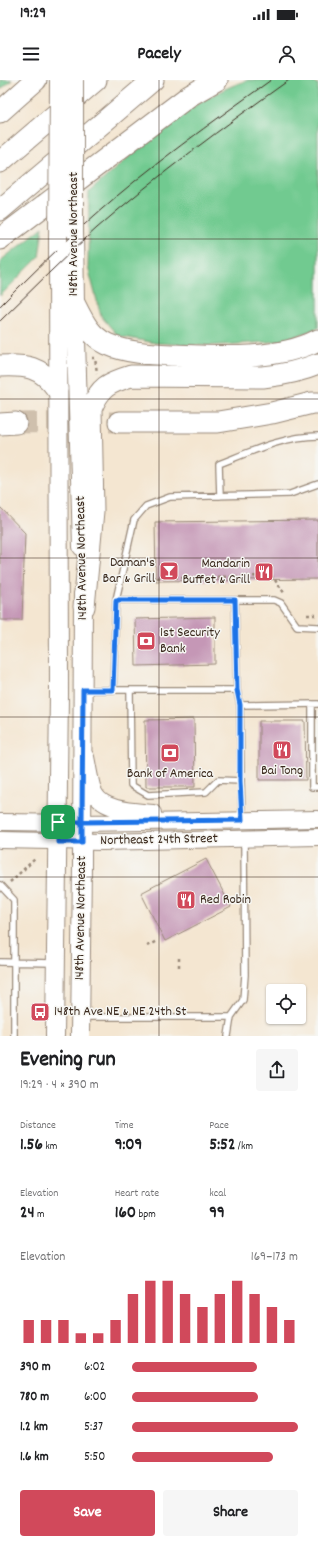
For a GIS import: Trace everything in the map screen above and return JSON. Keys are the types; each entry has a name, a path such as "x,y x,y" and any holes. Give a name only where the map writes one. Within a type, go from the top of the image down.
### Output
{"highway":[{"path":"0,112 36,80"},
{"path":"0,162 96,80"},
{"path":"0,210 153,80"},
{"path":"0,239 183,101 218,80"},
{"path":"75,305 87,327 95,337 106,344 136,351 195,356 246,355 296,349 318,340"},
{"path":"84,607 93,511 91,409 102,388 131,376 263,377 307,369 318,364"},
{"path":"0,366 19,366 38,370 49,377 57,389"},
{"path":"119,422 218,422 272,414 318,403"}],"main road":[{"name":"148th Avenue Northeast","path":"55,1036 58,842 57,389 59,80"},
{"name":"148th Avenue Northeast","path":"74,80 75,305 84,607 80,1036"},
{"path":"82,739 95,794 103,802 118,809 214,820"},
{"name":"Northeast 24th Street","path":"0,822 318,819"},
{"name":"Northeast 24th Street","path":"0,840 82,842 318,836"}],"lane":[{"path":"220,496 219,464 273,444 318,436"},
{"path":"113,690 116,600 134,520 146,506 170,497 290,494 318,484"},
{"path":"116,600 274,600 280,603 297,626 318,627"},
{"path":"235,600 237,690 240,705 240,781 242,820"},
{"path":"83,690 237,690"},
{"path":"130,690 131,785 148,795 206,792 218,780 240,781"},
{"path":"240,705 315,704 312,788 318,787"},
{"path":"228,1036 231,1017 243,1000 245,975 244,838"},
{"path":"2,887 14,900 14,1036"},
{"path":"0,962 56,962"},
{"path":"80,1017 231,1017"}],"path":[{"path":"95,358 97,374"},
{"path":"145,578 272,576 286,596"},
{"path":"305,615 318,615"},
{"path":"2,887 36,858"},
{"path":"147,946 157,941"},
{"path":"179,957 179,967"}],"green space":[{"path":"0,80 12,80 0,90"},
{"path":"248,80 307,80 318,84 318,328 283,341 207,346 155,343 118,336 101,316 88,267 89,192 144,144 184,113 204,100"},
{"path":"43,227 39,257 0,296 0,261"}],"building":[{"path":"0,507 25,533 22,620 0,620"},
{"path":"318,520 318,579 156,581 155,522"},
{"path":"215,617 215,664 136,666 135,619"},
{"name":"Bank of America","path":"194,719 195,787 146,787 145,720"},
{"name":"Bai Tong","path":"259,721 305,721 306,780 259,780"},
{"name":"Red Robin","path":"206,859 231,907 165,941 141,893"}],"tunnel":[{"path":"16,423 119,422"}],"tram line":[{"path":"0,306 59,248 137,179 181,145 271,80"},
{"path":"0,321 72,251 120,208 191,152 289,80"}],"place":[{"name":"Daman's Bar & Grill","path":"169,571"},
{"name":"Mandarin Buffet & Grill","path":"264,572"},
{"name":"1st Security Bank","path":"146,641"},
{"name":"Bai Tong","path":"282,750"},
{"name":"Bank of America","path":"170,753"},
{"name":"Red Robin","path":"186,900"},
{"name":"148th Ave NE & NE 24th St","path":"40,1012"}],"route":[{"path":"58,822 58,842 82,842 82,822 242,820 240,781 240,705 237,690 235,600 116,600 113,690 83,690 82,822 58,822"}]}
